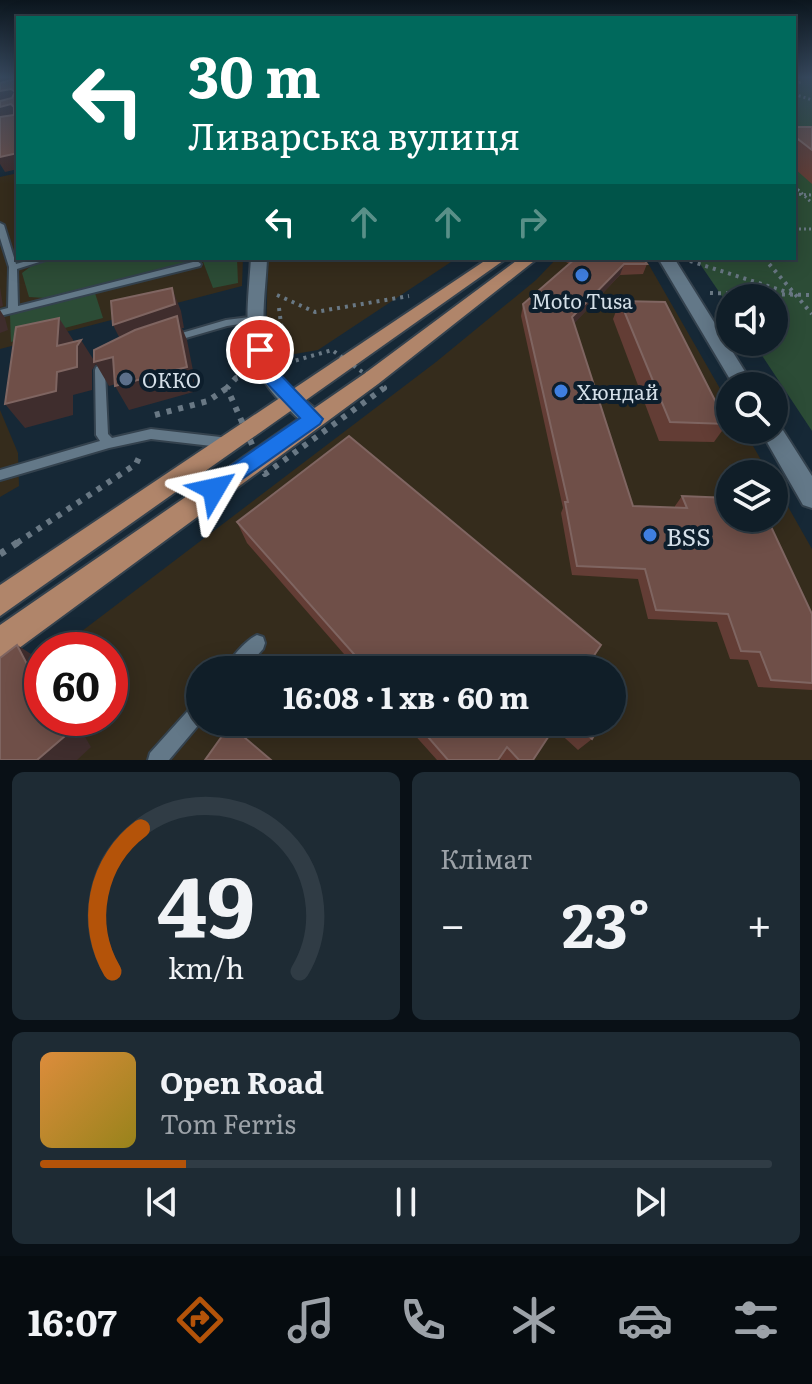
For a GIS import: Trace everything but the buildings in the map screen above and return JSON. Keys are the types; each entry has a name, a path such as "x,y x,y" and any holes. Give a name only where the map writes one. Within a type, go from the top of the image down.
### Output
{"main road":[{"path":"0,602 496,260"},
{"path":"0,643 426,339 527,260"}],"street":[{"path":"259,260 257,319 260,350 266,370 313,419"},
{"path":"667,260 735,372"},
{"path":"779,444 808,491"}],"lane":[{"path":"0,225 14,251 13,309"},
{"path":"13,267 40,260"},
{"path":"0,313 197,264"},
{"path":"161,342 226,323 257,319"},
{"path":"109,443 102,435 100,370 125,354"},
{"path":"0,475 151,434 230,443"},
{"path":"245,656 257,643"},
{"path":"157,760 186,726"}],"path":[{"path":"796,188 812,203"},
{"path":"796,194 812,195"},
{"path":"766,260 812,314"},
{"path":"689,261 796,295"},
{"path":"710,293 812,295"},
{"path":"287,363 277,295 315,312 412,295"},
{"path":"0,554 136,464 151,434 152,416 208,401 227,388"}],"shaded area":[{"path":"16,173 16,260 243,260 242,286 0,349 0,177"},
{"path":"268,260 454,260 318,350 283,356 266,339"},
{"path":"555,260 646,260 716,382 716,444 752,444 761,460 716,460 716,532 788,532 788,507 812,549 812,760 0,760 24,736 128,736 128,632 81,632 436,362 536,280"},
{"path":"0,410 18,453 19,486 0,497"}],"green space":[{"path":"796,113 812,113 812,431 788,395 788,372 773,372 762,356 788,356 788,284 716,284 716,287 697,260 796,260"},
{"path":"50,260 198,260 45,298 29,297 22,273 34,264"},
{"path":"202,260 237,260 238,283 213,288"},
{"path":"95,293 103,318 11,342 10,315"}],"place":[{"name":"Moto Tusa","path":"582,275"},
{"name":"ОККО","path":"126,379"},
{"name":"Хюндай","path":"561,391"},
{"name":"BSS","path":"650,535"}],"route":[{"path":"214,489 313,419 266,370 260,350"}]}
